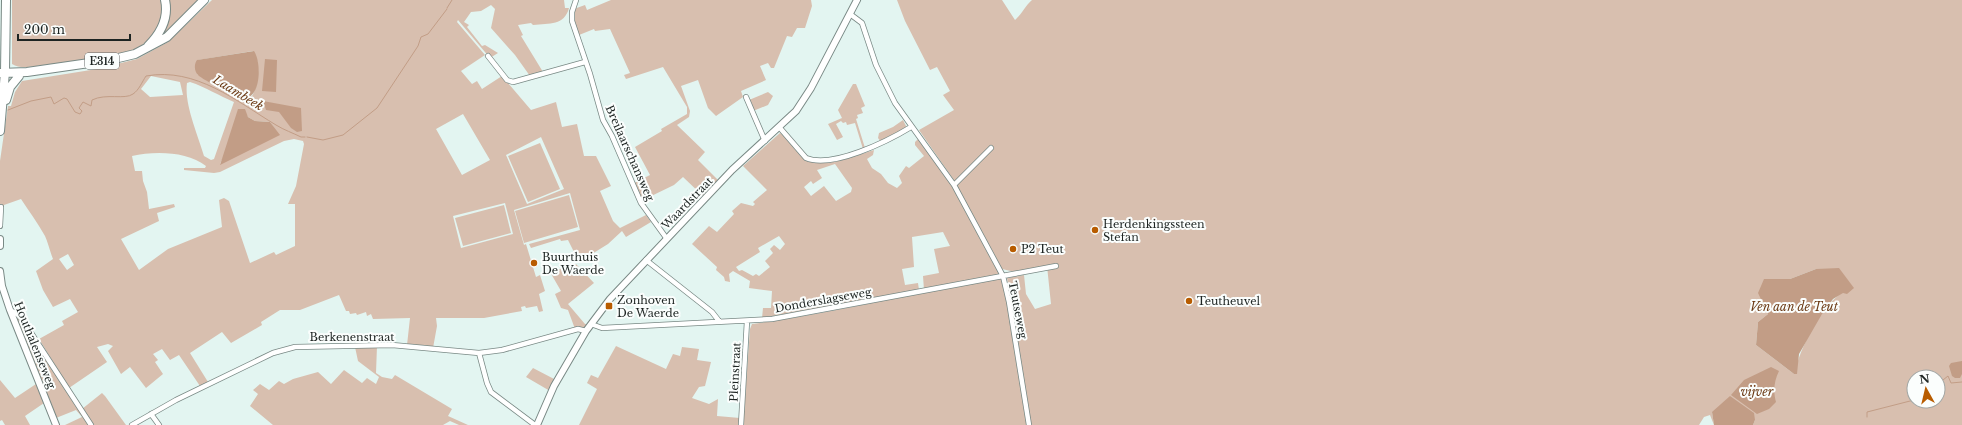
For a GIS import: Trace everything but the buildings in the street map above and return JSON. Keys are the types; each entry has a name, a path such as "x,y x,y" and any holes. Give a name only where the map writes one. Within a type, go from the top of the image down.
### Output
{"highway":[{"path":"0,131 2,110 2,74 5,58 6,0"},
{"name":"E314","path":"144,49 157,36 162,28 165,17 165,0"},
{"name":"E314","path":"2,74 27,72 110,60 144,49 167,37 204,0"},
{"path":"5,58 15,68 27,72"},
{"name":"E314","path":"2,110 12,84 19,76 27,72"},
{"name":"E314","path":"2,74 19,76"}],"street":[{"name":"Breilaarschansweg","path":"576,0 573,7 572,17 603,120 612,136 641,203 667,239"},
{"name":"Waardstraat","path":"536,425 554,386 586,331 610,299 732,170 780,128 804,100 857,0"},
{"name":"Teutseweg","path":"850,14 862,23 884,84 911,127 954,185 1003,276 1010,308 1029,425"},
{"path":"488,56 507,80 513,82 585,62"},
{"path":"746,97 764,141"},
{"path":"780,128 806,158 812,161 821,161 863,151 894,137 911,127"},
{"path":"954,185 991,148"},
{"path":"0,226 1,207"},
{"path":"0,239 0,246"},
{"path":"646,260 712,312 719,321"},
{"name":"Donderslagseweg","path":"591,324 602,328 719,321 746,321 796,315 1056,266"},
{"name":"Houthalenseweg","path":"0,271 2,286 10,310 56,425"},
{"path":"10,310 20,316 91,425"},
{"name":"Pleinstraat","path":"741,425 746,321"},
{"name":"Berkenenstraat","path":"132,425 272,353 295,347 384,345 479,353 502,350 578,329 586,331"},
{"path":"479,353 491,392 536,425"},
{"path":"151,414 159,425"}],"shaded area":[{"path":"12,0 161,0 160,20 154,35 142,45 126,53 90,61 22,67 12,64"},
{"path":"167,0 203,0 159,40"},
{"path":"212,0 564,0 565,8 569,8 567,14 560,21 533,25 531,23 518,25 523,35 521,36 543,72 530,76 515,55 491,28 495,9 491,5 481,11 471,12 464,22 469,25 467,27 482,46 485,45 498,53 490,58 458,20 457,22 485,55 461,71 472,84 477,81 482,89 502,76 531,110 556,102 562,127 577,124 584,156 596,156 611,186 600,191 613,221 620,228 646,215 651,222 626,237 622,231 608,244 579,262 568,240 561,241 560,239 531,248 529,244 580,230 570,193 514,210 524,245 526,244 536,277 540,275 545,291 539,294 543,311 539,312 537,306 526,308 525,306 521,307 522,311 484,318 436,318 437,326 433,348 407,345 410,318 373,319 371,314 367,316 366,312 357,315 356,313 350,314 349,311 346,311 339,295 300,310 280,310 261,322 262,325 231,343 222,332 190,353 208,382 200,386 179,355 170,360 162,349 153,354 158,360 155,362 163,374 146,388 130,367 121,374 108,351 113,346 108,344 97,347 107,362 69,388 39,339 64,325 62,321 78,312 70,299 53,307 43,290 36,271 53,259 45,236 21,199 4,205 4,207 0,207 0,161 8,106 11,106 15,92 22,81 97,69 137,59 168,42","holes":["253,51 256,55 258,80 252,96 242,97 197,74 198,60","151,76 180,82 183,95 150,97 141,89","190,82 202,86 234,102 214,159 211,160 204,156 189,110 187,83","245,112 248,117 255,121 270,122 274,128 220,164","463,114 490,160 462,175 436,129","541,137 564,189 527,204 506,155","294,139 303,141 304,144 296,186 288,204 295,204 295,246 276,255 274,252 250,263 229,201 224,198 219,200 222,227 168,249 139,270 121,239 159,221 157,213 175,207 174,204 149,209 142,171 135,171 132,156 150,153 180,155 190,157 206,166 205,168 184,168 184,170 214,173 220,172 284,141","505,203 513,234 461,248 453,216","68,254 74,265 67,270 59,259"]},
{"path":"611,0 811,0 812,6 805,28 797,28 792,37 787,36 774,68 771,68 768,63 760,66 766,80 741,91 743,97 716,116 708,108 698,80 681,86 690,111 689,117 677,125 705,152 698,160 719,181 704,197 683,177 674,185 641,201 634,183 650,175 635,147 662,131 661,129 687,114 687,107 663,67 626,79 624,75 630,73 610,29 595,31 594,29 579,35 577,34 573,17 574,9 585,5 587,10"},
{"path":"897,0 1002,0 1015,20 1032,0 1962,0 1962,425 1753,425 1755,420 1712,412 1714,425 1710,415 1704,417 1699,425 1031,425 1007,278 1024,275 1026,294 1035,309 1051,304 1047,266 1015,272 1002,269 953,179 919,130 954,110 943,95 950,91 937,67 930,70 905,21","holes":["1816,269 1843,292 1826,308 1812,329 1801,352 1794,374 1756,345 1758,322 1768,314 1764,279 1790,279"]},
{"path":"853,84 856,84 865,106 861,108 863,113 857,115 858,118 856,119 865,148 863,149 855,123 847,125 846,122 843,123 841,121 836,124 843,137 837,140 828,124 842,118 838,110"},
{"path":"768,92 773,96 768,105 753,111 749,100"},
{"path":"903,120 907,128 881,142 878,138 879,133 893,127"},
{"path":"780,133 803,157 818,163 838,161 874,150 873,155 867,159 872,168 881,174 888,183 897,188 902,183 899,176 906,166 909,168 924,156 915,145 915,142 918,139 952,185 998,270 999,274 997,277 1003,276 1028,425 743,425 750,329 752,324 841,309 987,279 924,290 923,276 939,273 934,249 950,246 943,232 912,237 914,267 902,269 905,285 918,283 919,290 762,318 763,308 771,308 772,291 749,288 750,281 733,271 729,274 730,282 725,281 724,277 716,270 717,267 692,244 709,226 717,232 734,214 732,211 741,203 753,206 755,204 753,202 767,190 743,166","holes":["835,164 852,188 851,192 836,201 824,186 811,196 804,187 811,181 813,184 822,178 817,170","779,236 785,244 780,250 774,245 770,249 773,253 765,261 770,267 759,276 756,274 753,276 742,270 739,271 736,267 760,252 758,248"]},
{"path":"540,143 560,189 528,202 508,156"},
{"path":"569,195 578,227 524,243 515,211"},
{"path":"504,205 511,233 463,246 455,218"},
{"path":"576,264 594,283 568,304 585,324 588,324 585,328 575,329 568,310 561,308 555,294 561,291 550,272"},
{"path":"14,315 19,316 90,425 65,425 82,417 76,410 56,418"},
{"path":"377,346 376,373 382,377 392,379 395,375 452,409 448,416 468,425 459,425 450,421 443,425 273,425 250,406 258,394 253,390 260,384 269,390 279,381 284,384 293,379 318,372 331,384 344,370 362,383 367,378 376,384 379,377 358,361 355,347"},
{"path":"616,346 666,369 673,354 680,356 682,347 699,349 697,360 711,362 705,386 699,387 692,398 709,404 718,399 717,416 740,418 739,425 579,425 597,389 587,383 591,375 598,378"},
{"path":"533,368 556,380 550,391 526,377"},
{"path":"0,380 15,398 36,384 44,403 25,416 30,425 5,425 2,420 0,421"},
{"path":"102,393 126,425 93,425 82,409"}],"water":[{"path":"254,51 258,62 259,76 256,89 249,97 238,95 215,85 198,75 195,70 197,60"},
{"path":"265,59 277,60 276,92 262,91"},
{"path":"263,101 301,108 302,131 297,132 291,128 279,112 266,110"},
{"path":"238,109 245,109 248,117 255,121 270,122 280,135 220,165"},
{"name":"Ven aan de Teut","path":"1839,268 1854,288 1847,294 1843,293 1833,299 1822,314 1799,354 1797,374 1794,374 1756,345 1758,322 1768,314 1758,293 1764,279 1790,279 1816,269"},
{"path":"1962,361 1962,374 1960,378 1955,378 1952,376 1949,366 1951,363"},
{"name":"vijver","path":"1771,367 1779,371 1774,386 1776,402 1769,409 1757,414 1731,395 1744,380"},
{"path":"1730,396 1754,413 1755,420 1753,425 1714,425 1712,412"}],"waterway":[{"name":"Laambeek","path":"447,8 452,0"},
{"name":"Laambeek","path":"307,137 323,140 343,135 377,108 418,46 421,37 428,34 447,9"},
{"name":"Laambeek","path":"8,110 31,101 51,97 54,104 64,98 67,99 75,112 80,114 82,111 79,108 83,102 91,106 92,100 97,98 130,96 137,90 146,76 182,76 215,88 279,127 301,137 305,137"},
{"path":"1946,378 1948,376 1951,383 1962,382"},
{"path":"1867,417 1867,412 1906,402"}],"place":[{"name":"Herdenkingssteen Stefan","path":"1095,230"},
{"name":"P2 Teut","path":"1013,249"},
{"name":"Buurthuis De Waerde","path":"534,263"},
{"name":"Teutheuvel","path":"1189,301"},
{"name":"Zonhoven De Waerde","path":"609,306"}]}
